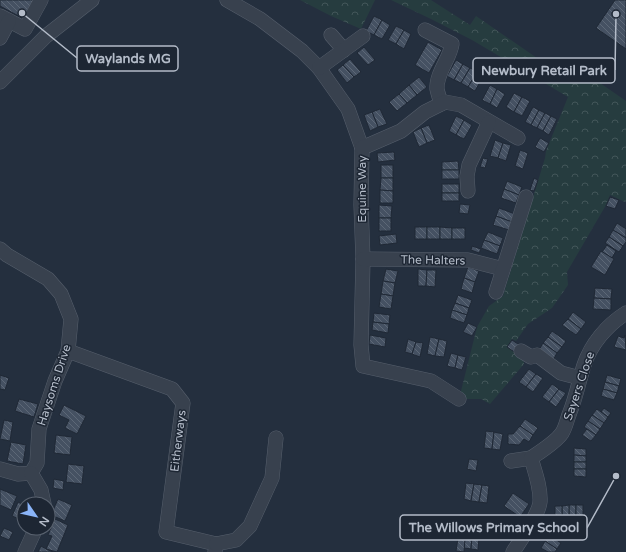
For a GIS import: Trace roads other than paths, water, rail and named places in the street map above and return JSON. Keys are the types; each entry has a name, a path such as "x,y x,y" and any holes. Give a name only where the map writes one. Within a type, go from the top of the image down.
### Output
{"street":[{"path":"0,38 4,19 25,29 41,0"},
{"path":"0,82 46,36 92,0"},
{"name":"Equine Way","path":"227,0 260,19 302,51 319,68 348,110 362,148 361,345 363,366 432,374 459,399"},
{"path":"425,30 452,44 438,80 437,89 441,104"},
{"path":"331,35 344,50"},
{"path":"319,68 363,36"},
{"path":"362,148 401,130 425,112 445,102 461,105 518,138"},
{"path":"468,191 468,170 489,122"},
{"path":"496,292 526,197"},
{"name":"Haysoms Drive","path":"0,249 7,255 48,279 61,294 71,319 68,351 55,381 39,429 37,463 31,473"},
{"name":"The Halters","path":"362,259 468,260 503,269"},
{"name":"Sayers Close","path":"511,461 531,458 547,447 562,433 574,400 584,364 593,346 605,331 626,313"},
{"name":"Eitherways","path":"68,351 172,389 183,404 166,532 215,548 236,540 250,526 272,478 276,438"},
{"path":"526,357 537,355 551,373 561,373 580,378"},
{"path":"513,552 533,519 540,503 537,480 531,458"},
{"path":"0,469 18,474 31,473 41,490 42,496"},
{"path":"25,552 32,536"}],"place":[{"name":"Waylands MG","path":"22,13"},
{"name":"Newbury Retail Park","path":"616,14"},
{"name":"The Willows Primary School","path":"616,476"}]}
